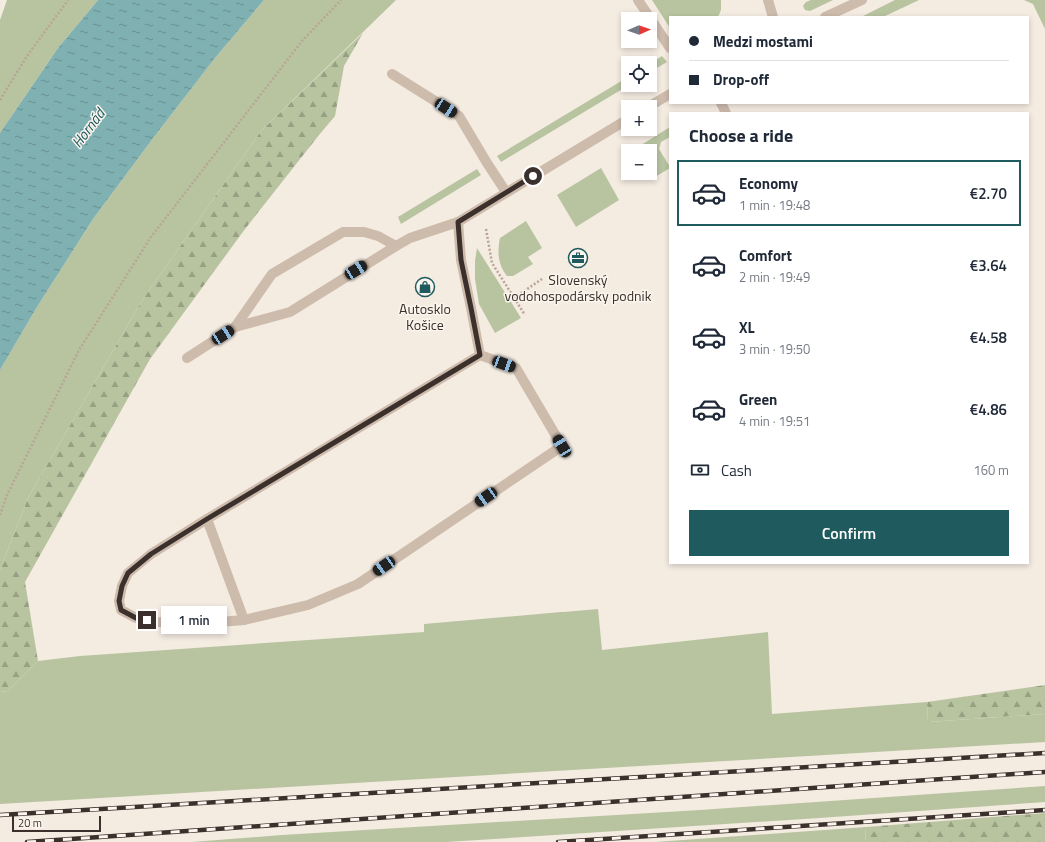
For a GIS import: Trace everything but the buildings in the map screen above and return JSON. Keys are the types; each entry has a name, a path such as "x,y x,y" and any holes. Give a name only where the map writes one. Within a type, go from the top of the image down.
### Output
{"street":[{"path":"638,0 669,46"},
{"path":"768,0 773,16"},
{"path":"827,16 862,0"},
{"path":"392,74 459,116 506,192"},
{"path":"657,102 669,95"},
{"path":"187,358 235,327 290,312 410,238 458,222 621,123"},
{"path":"458,222 461,260 480,355"},
{"path":"235,327 272,274 343,232 364,232 378,236 396,246"},
{"path":"480,355 516,368 562,446 358,584 308,605 244,620 195,624 158,622 136,618 121,610 119,601 122,586 128,573 151,554 480,355"},
{"path":"207,519 244,620"}],"path":[{"path":"0,100 27,56 68,0"},
{"path":"0,515 7,495 79,350 151,237 302,41 341,0"},
{"path":"482,207 492,263 525,316"},
{"path":"514,298 542,279"}],"green space":[{"path":"7,0 98,0 58,48 0,133 0,20"},
{"path":"264,0 396,0 261,131 141,302 28,498 0,570 0,370 37,307 93,219 215,58"},
{"path":"652,0 721,0 721,10 718,16 669,16 669,26"},
{"path":"811,0 833,0 810,11 805,10 803,6 806,2"},
{"path":"895,0 919,0 885,16 863,16"},
{"path":"1024,0 1045,0 1045,29 1033,4"},
{"path":"363,33 344,66 335,116 245,229 150,359 25,582 38,661 8,691 0,692 0,570 28,498 141,302 261,131"},
{"path":"662,56 667,62 657,68 657,59"},
{"path":"621,81 621,90 501,162 497,156"},
{"path":"669,128 669,138 661,142 659,149 669,165 669,169 657,176 657,144 643,144"},
{"path":"601,168 619,200 576,227 557,195"},
{"path":"477,169 481,175 401,224 398,217"},
{"path":"526,221 542,248 528,257 533,264 513,276 507,276 499,258 500,238"},
{"path":"477,248 521,318 495,333 479,304 475,279"},
{"path":"598,609 602,650 768,632 772,714 927,702 928,722 1045,714 1045,742 0,804 0,692 8,691 38,661 80,656 424,632 424,624"},
{"path":"1045,685 1045,714 928,722 927,702"},
{"path":"1045,786 1045,802 819,818 446,842 192,842 282,835 700,810"},
{"path":"1045,813 1045,842 865,842 866,827"},
{"path":"866,827 865,842 655,842"}],"water":[{"name":"Hornád","path":"98,0 264,0 215,58 93,219 37,307 0,370 0,133 58,48"}],"railway":[{"path":"0,815 1045,753"},
{"path":"27,842 1045,772"},
{"path":"558,842 1045,810"}],"place":[{"name":"Slovenský vodohospodársky podnik","path":"578,258"},
{"name":"Autosklo Košice","path":"425,287"}],"route":[{"path":"147,620 136,618 121,610 119,601 122,586 128,573 151,554 480,355 461,260 458,222 533,176"}]}
